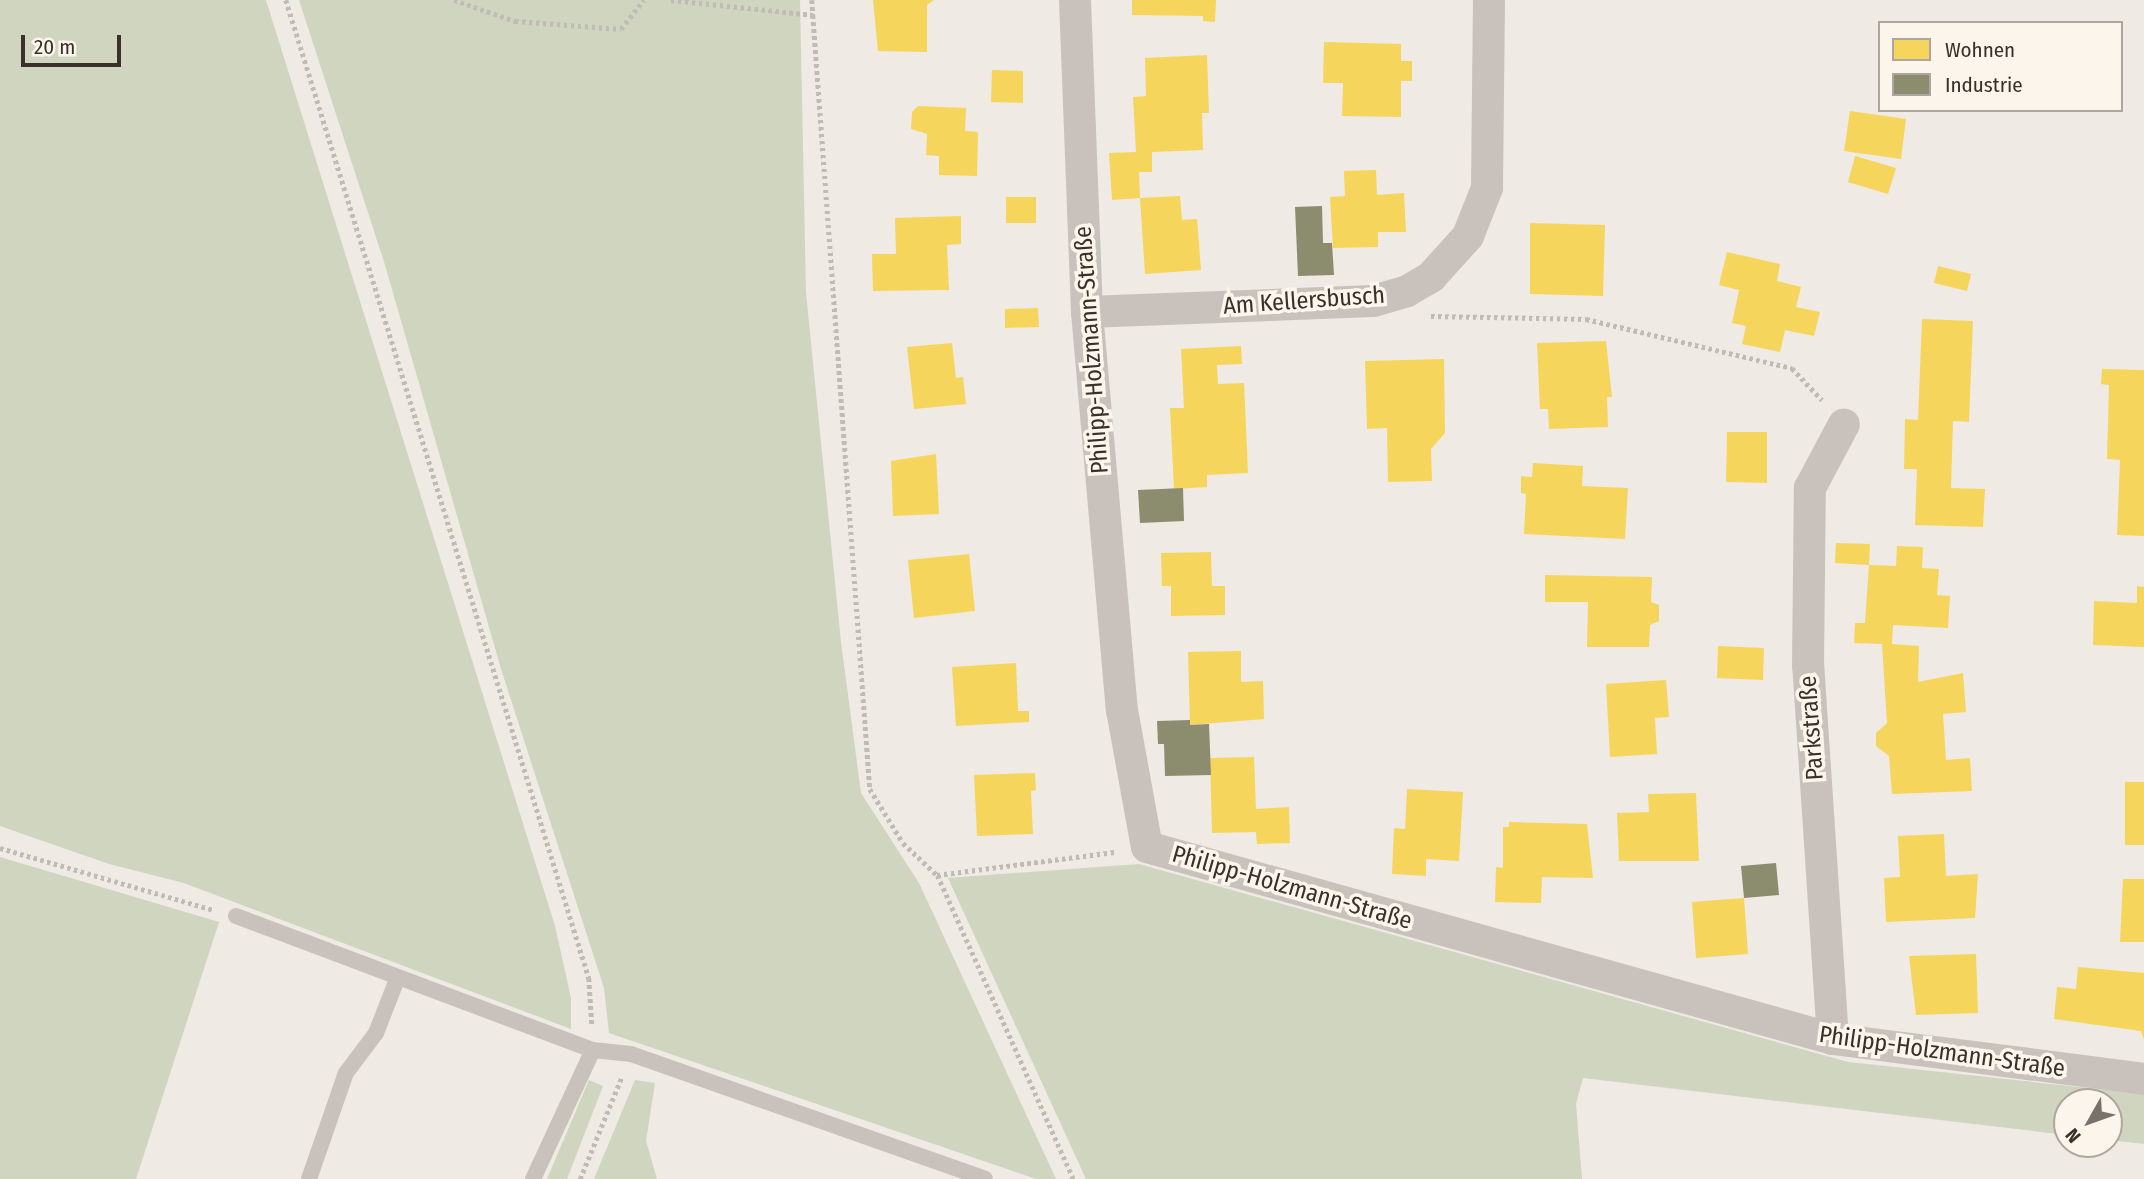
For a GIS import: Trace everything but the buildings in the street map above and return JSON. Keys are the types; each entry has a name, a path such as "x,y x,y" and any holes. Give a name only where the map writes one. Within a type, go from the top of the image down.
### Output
{"street":[{"name":"Philipp-Holzmann-Straße","path":"1075,0 1087,312 1122,710 1147,847 1833,1039 2144,1079"},
{"name":"Am Kellersbusch","path":"1087,312 1374,301 1388,299 1431,277 1455,254 1482,208 1490,153 1489,0"},
{"name":"Parkstraße","path":"1833,1039 1808,666 1810,488 1844,424"}],"lane":[{"path":"236,916 593,1050 631,1054 985,1179"},
{"path":"309,1179 346,1073 376,1033 398,977"},
{"path":"533,1179 593,1050"}],"path":[{"path":"286,0 589,978 593,1050"},
{"path":"454,0 515,21 621,29 644,0"},
{"path":"671,0 813,15"},
{"path":"812,0 870,789 903,843 937,876 1073,1179"},
{"path":"1374,301 1404,315 1586,318 1792,368 1844,424"},
{"path":"937,876 1147,847"},
{"path":"0,848 236,916"},
{"path":"580,1179 631,1054"}],"green space":[{"path":"0,0 266,0 555,926 571,998 571,1029 184,883 109,864 0,826"},
{"path":"299,0 800,0 806,293 841,642 861,793 919,883 1056,1179 1036,1179 609,1033 604,988 501,669 385,265"},
{"path":"0,857 219,922 136,1179 0,1179"},
{"path":"1139,864 1848,1062 2088,1088 2053,1088 2053,1133 1583,1078 1576,1104 1582,1179 1086,1179 948,878"},
{"path":"589,1080 603,1086 567,1179 547,1179"},
{"path":"635,1080 655,1083 646,1141 657,1179 594,1179"},
{"path":"2123,1092 2144,1094 2144,1144 2123,1142"}]}
